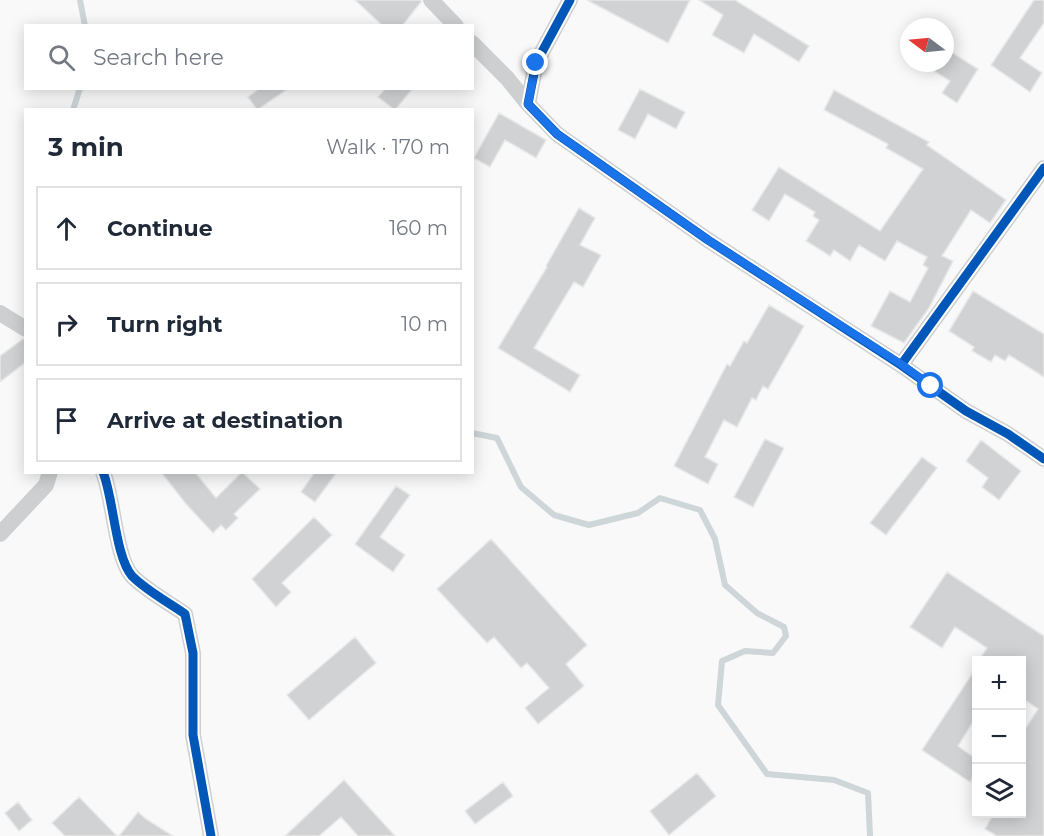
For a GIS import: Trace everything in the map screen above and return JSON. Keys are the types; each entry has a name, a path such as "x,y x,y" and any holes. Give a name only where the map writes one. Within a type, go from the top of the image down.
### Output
{"street":[{"path":"431,0 454,24"},
{"path":"528,104 536,63 570,0"},
{"path":"474,45 557,134 689,227 901,364 966,411 1008,434 1044,459"},
{"path":"901,364 1044,168"},
{"path":"0,313 24,328"},
{"path":"0,534 46,485 49,474"},
{"path":"104,474 109,487 121,550 130,574 143,586 185,614 193,653 193,735 212,836"}],"building":[{"path":"355,0 421,0 404,24 381,24"},
{"path":"587,0 690,0 668,43"},
{"path":"699,0 735,0 809,46 799,62 754,34 744,53 712,35 723,15"},
{"path":"1034,0 1044,0 1044,23 1020,58 1042,73 1030,92 991,65"},
{"path":"954,54 978,69 957,103 942,93 950,81 936,72 954,72"},
{"path":"640,89 685,112 676,129 648,114 635,139 618,130"},
{"path":"257,90 286,90 260,108 256,108 248,97"},
{"path":"384,90 411,90 397,108 392,108 378,97"},
{"path":"834,90 929,142 927,145 1006,200 990,223 971,210 942,256 953,261 929,308 904,343 871,326 890,291 910,302 928,268 923,265 927,257 897,241 885,261 859,245 850,261 834,250 830,256 806,241 819,220 813,216 815,212 785,194 769,221 752,210 779,167 880,231 923,169 886,148 888,144 824,110"},
{"path":"499,113 546,140 536,158 505,140 490,167 474,158"},
{"path":"579,208 595,218 580,245 601,255 583,287 574,282 534,348 580,375 570,392 498,348 547,267"},
{"path":"973,291 1044,334 1044,377 1009,355 1005,361 995,355 991,362 972,351 974,347 949,331"},
{"path":"769,305 804,326 768,389 763,386 756,400 752,398 737,427 724,420 705,457 718,464 708,484 674,466 727,364 730,366 744,341 747,343"},
{"path":"24,339 24,364 0,382 0,356"},
{"path":"765,439 784,448 753,507 734,497"},
{"path":"981,440 1021,471 999,500 982,487 988,478 966,461"},
{"path":"922,457 937,468 886,535 870,523"},
{"path":"163,474 197,474 216,498 240,474 244,474 260,489 234,514 238,518 226,530 221,525 213,533"},
{"path":"314,474 336,474 315,502 301,492"},
{"path":"396,486 410,495 380,537 405,555 393,572 355,544"},
{"path":"314,517 332,535 282,583 291,592 276,607 252,579"},
{"path":"491,539 587,645 566,664 584,686 538,724 525,708 549,688 527,663 521,668 494,637 487,643 437,589"},
{"path":"947,572 1044,636 1044,836 997,836 985,829 991,818 1026,818 1026,728 1038,709 1026,701 1026,656 982,656 987,648 955,627 942,648 910,627"},
{"path":"355,637 376,663 309,720 287,695"},
{"path":"972,674 972,723 958,746 972,756 970,782 922,750"},
{"path":"697,773 716,796 669,835 650,811"},
{"path":"344,780 395,836 358,836 341,817 319,836 285,836"},
{"path":"503,782 513,796 475,824 465,811"},
{"path":"79,797 117,836 65,836 52,823"},
{"path":"18,802 32,820 19,831 5,813"},
{"path":"138,812 146,819 173,836 119,836"}],"waterway":[{"path":"80,0 85,24"},
{"path":"74,108 79,90"},
{"path":"474,433 497,438 521,487 554,515 589,525 638,513 660,498 700,510 715,539 725,585 757,613 784,627 786,636 773,653 745,651 722,661 718,705 767,774 834,780 868,793 870,836"}],"cycle path":[{"path":"570,0 536,63 528,104 557,134 708,240 901,365 966,411 1008,434 1044,459"},
{"path":"901,365 1044,168"},
{"path":"104,474 118,542 126,567 144,587 185,614 193,653 193,735 211,836"}],"route":[{"path":"536,63 528,104 557,134 708,240 901,364 931,386"}]}
